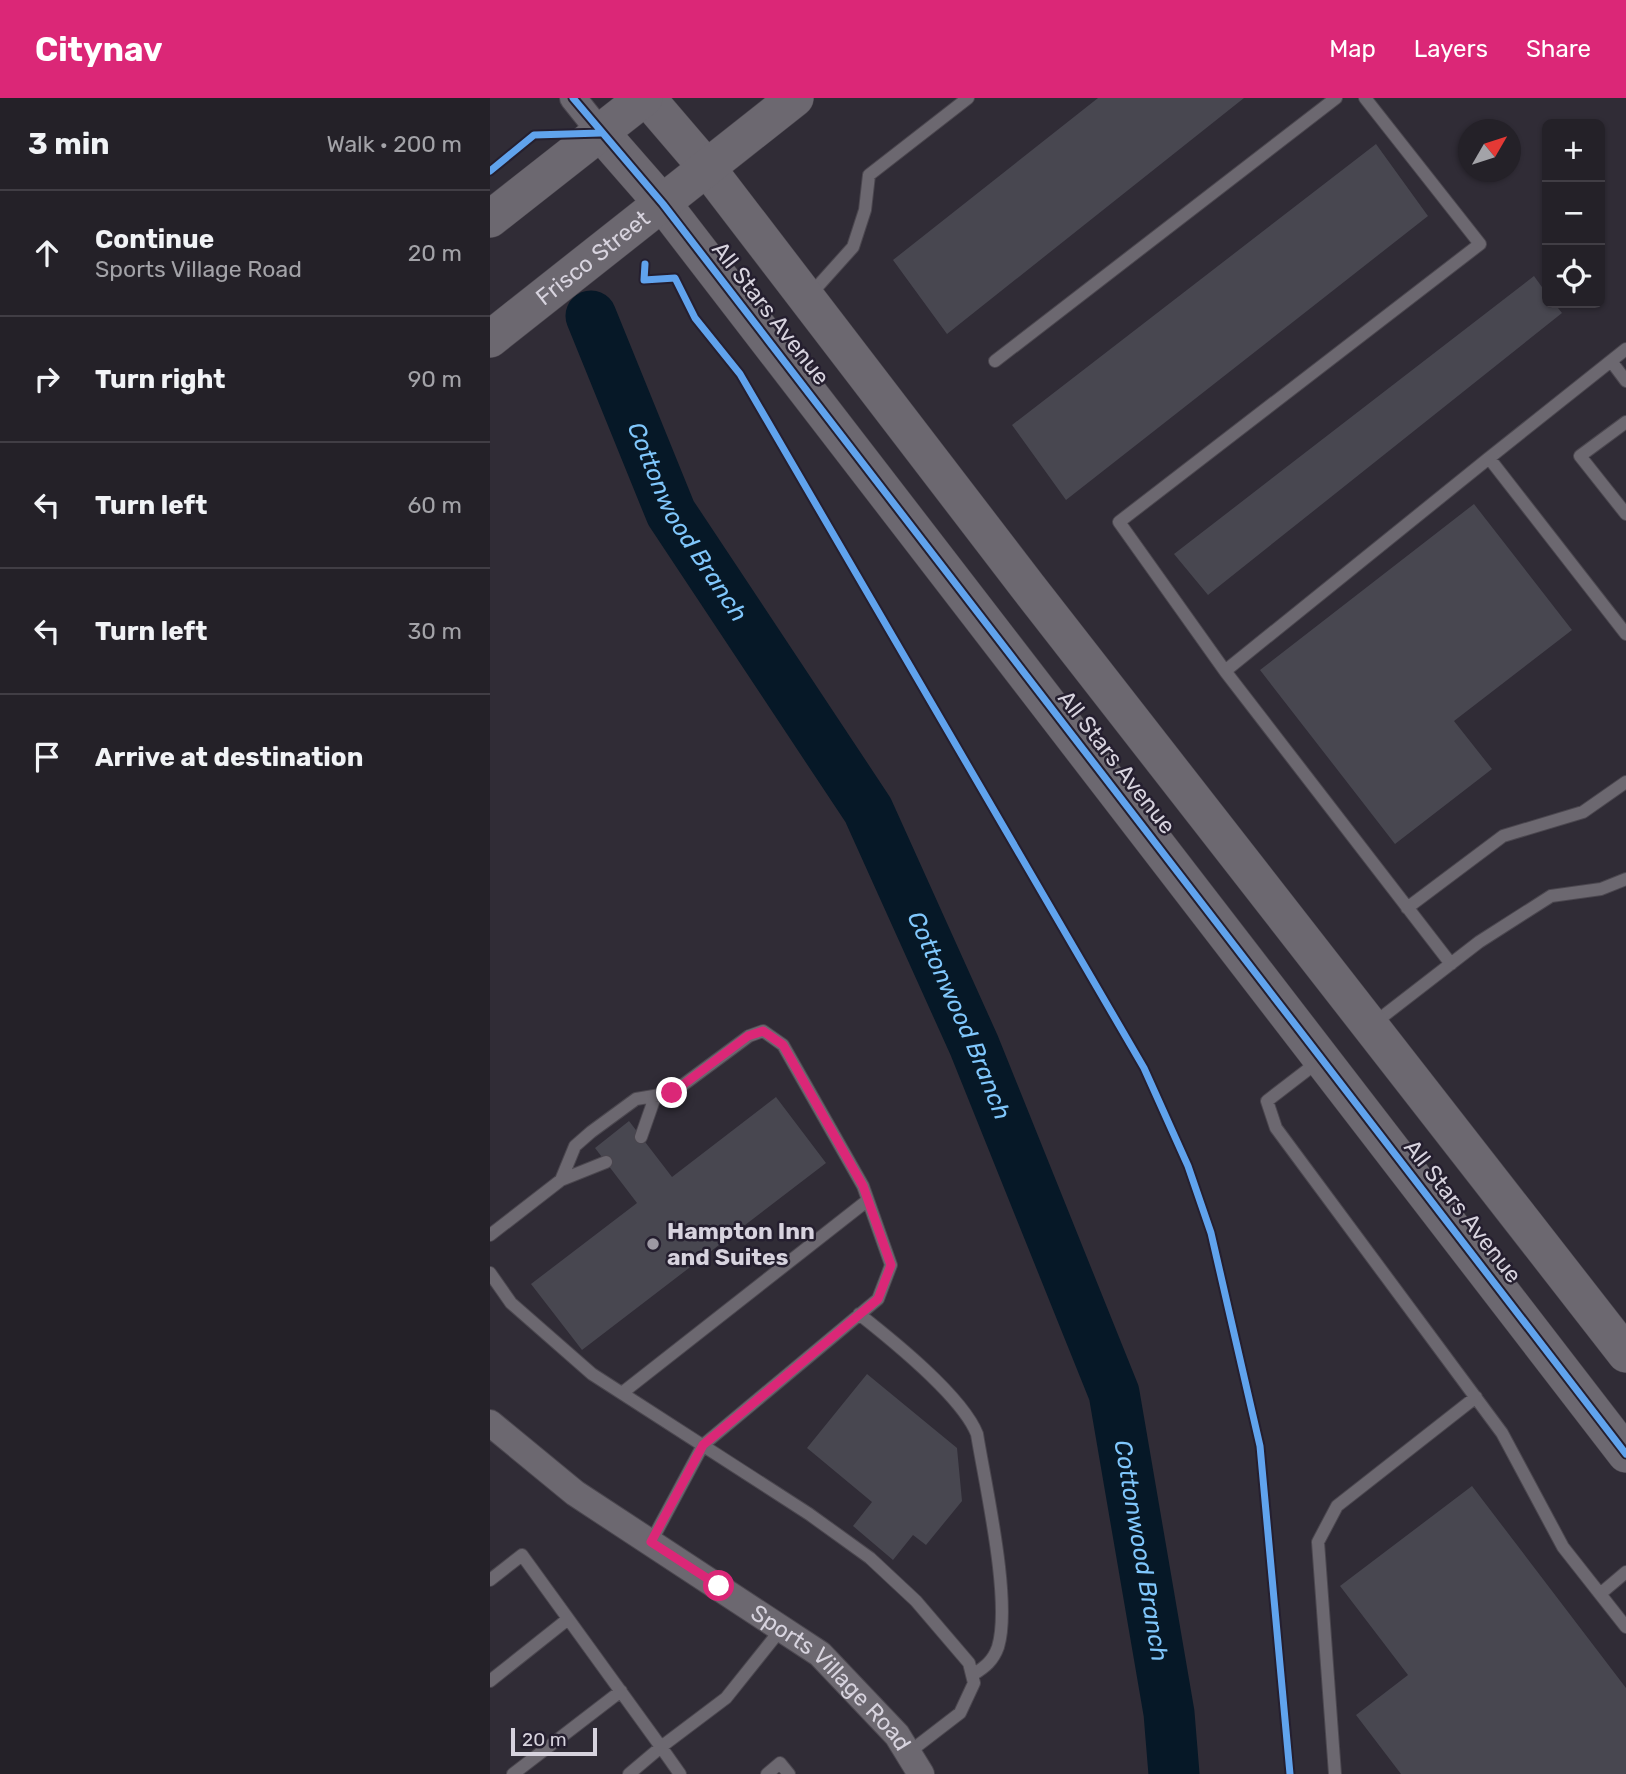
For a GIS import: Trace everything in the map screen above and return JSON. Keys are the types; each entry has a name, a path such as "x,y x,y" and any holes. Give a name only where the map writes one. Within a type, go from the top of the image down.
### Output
{"street":[{"name":"All Stars Avenue","path":"573,98 663,204 1626,1454"},
{"name":"All Stars Avenue","path":"645,98 707,168 1077,650 1626,1354"},
{"path":"490,219 645,98"},
{"name":"Frisco Street","path":"490,339 795,98"},
{"path":"1030,680 1077,650"},
{"path":"1322,1059 1371,1026"},
{"name":"Sports Village Road","path":"493,1431 575,1493 820,1654 897,1735 914,1763"}],"lane":[{"path":"807,299 853,247 865,210 869,176 968,98"},
{"path":"995,362 1336,98"},
{"path":"1365,98 1480,244 1119,522 1225,671 1451,964"},
{"path":"1225,671 1626,349"},
{"path":"1611,361 1626,381"},
{"path":"1626,422 1580,456 1626,514"},
{"path":"1489,458 1626,634"},
{"path":"1407,908 1503,836 1583,812 1626,782"},
{"path":"1371,1026 1479,942 1551,896 1601,889 1626,878"},
{"path":"561,1180 575,1146 591,1132 636,1099 672,1093 748,1036 763,1031 783,1045 868,1200 891,1265 878,1299 703,1445 651,1542"},
{"path":"1322,1059 1267,1101 1276,1128 1502,1433 1563,1547 1626,1627"},
{"path":"641,1137 655,1097"},
{"path":"490,1235 561,1180 606,1162"},
{"path":"622,1393 868,1200"},
{"path":"490,1273 511,1303 545,1336 592,1374 870,1558 916,1601 969,1663 974,1674 969,1697 960,1713 914,1763"},
{"path":"859,1314 886,1335 954,1401 972,1422 977,1434 994,1535 1001,1612 998,1647 989,1664 974,1674"},
{"path":"1335,1774 1318,1542 1336,1506 1476,1397"},
{"path":"490,1580 522,1555 680,1774"},
{"path":"1600,1594 1626,1572"},
{"path":"490,1681 568,1619"},
{"path":"629,1774 661,1746 726,1698 782,1628"},
{"path":"513,1774 621,1691"},
{"path":"767,1774 780,1763 789,1774"}],"building":[{"path":"1098,98 1244,98 947,334 893,260"},
{"path":"1376,144 1428,216 1066,500 1012,425"},
{"path":"1534,276 1542,287 1542,308 1558,308 1562,313 1208,595 1174,554"},
{"path":"1474,504 1572,630 1454,721 1492,769 1395,844 1260,670"},
{"name":"Hampton Inn and Suites","path":"776,1097 826,1163 582,1350 531,1284 637,1203 595,1148 629,1121 672,1177"},
{"path":"867,1374 957,1448 962,1501 926,1545 913,1535 893,1560 853,1526 872,1502 807,1448"},
{"path":"1472,1486 1626,1688 1626,1774 1401,1774 1356,1715 1408,1675 1340,1586"}],"waterway":[{"name":"Cottonwood Branch","path":"591,316 671,513 868,810 974,1045 1114,1393 1169,1713 1174,1774"}],"cycle path":[{"path":"573,98 663,204 1626,1454"},
{"path":"490,171 534,135 601,133"},
{"path":"645,264 644,280 675,278 695,318 740,374 1144,1068 1188,1166 1211,1233 1260,1446 1290,1774"}],"place":[{"name":"Hampton Inn and Suites","path":"653,1244"}],"route":[{"path":"672,1093 748,1036 763,1031 772,1035 783,1045 863,1186 891,1265 878,1299 703,1445 651,1542 719,1586"}]}
